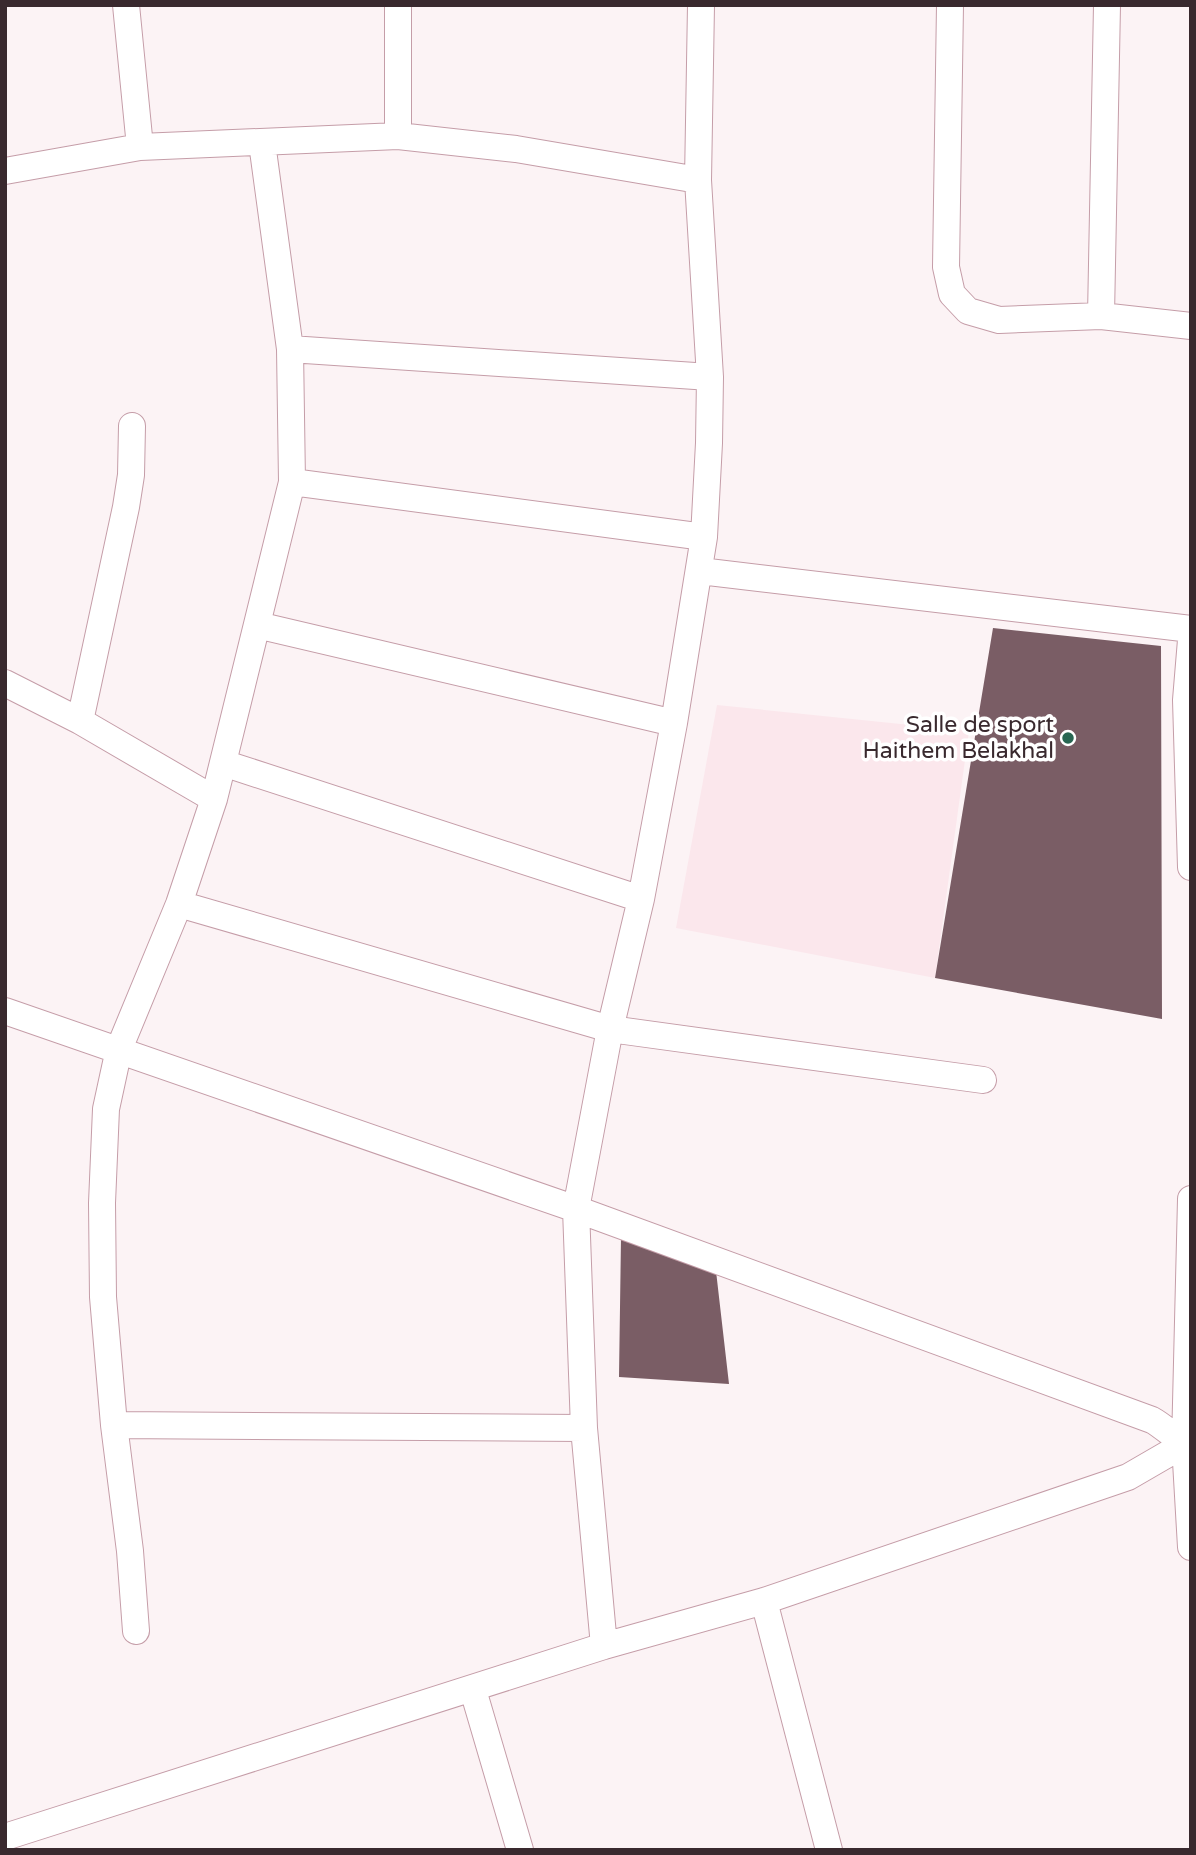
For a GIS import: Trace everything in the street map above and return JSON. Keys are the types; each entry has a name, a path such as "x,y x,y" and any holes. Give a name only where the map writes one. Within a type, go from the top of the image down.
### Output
{"street":[{"path":"126,5 140,147"},
{"path":"398,5 398,136"},
{"path":"604,1646 584,1428 576,1209 610,1029 641,899 705,537 710,377 698,180 701,5"},
{"path":"950,5 946,267 952,294 968,311 999,320 1101,316 1191,326"},
{"path":"1101,316 1107,5"},
{"path":"5,172 140,147 398,136 516,149 698,180"},
{"path":"136,1631 103,1297 102,1203 106,1109 119,1049 179,904 214,799 292,482 290,349 262,143"},
{"path":"290,349 710,377"},
{"path":"80,721 126,507 131,475 132,426"},
{"path":"292,482 705,537"},
{"path":"700,571 1191,629"},
{"path":"257,625 674,723"},
{"path":"1191,640 1186,700 1191,867"},
{"path":"5,683 80,721 214,799"},
{"path":"223,763 641,899"},
{"path":"179,904 610,1029 983,1080"},
{"path":"5,1011 576,1209 1152,1420 1188,1445"},
{"path":"1191,1199 1188,1445 1191,1547"},
{"path":"114,1425 584,1428"},
{"path":"5,1837 473,1690 604,1646 764,1601 1128,1477 1188,1445"},
{"path":"764,1601 829,1850"},
{"path":"473,1690 520,1850"}],"shaded area":[{"path":"717,705 969,731 935,978 676,928"}],"building":[{"name":"Salle de sport Haithem Belakhal","path":"993,628 1161,646 1162,1019 935,978"},
{"path":"621,1238 716,1271 729,1384 619,1377"}],"place":[{"name":"Salle de sport Haithem Belakhal","path":"1068,738"}]}
